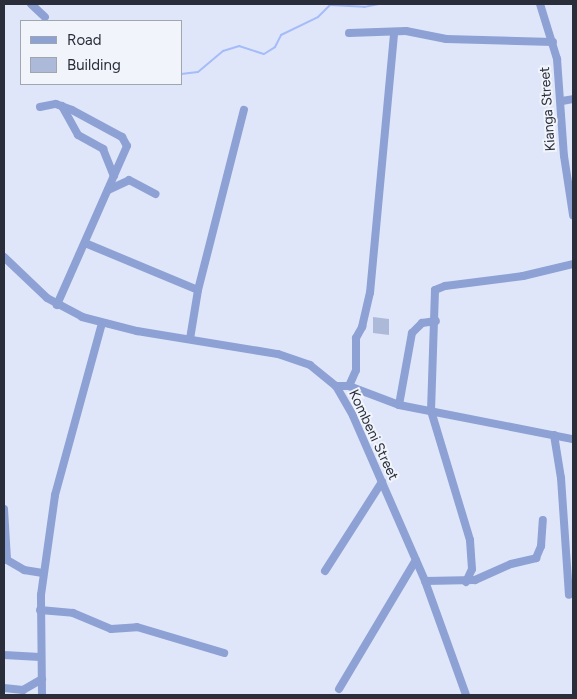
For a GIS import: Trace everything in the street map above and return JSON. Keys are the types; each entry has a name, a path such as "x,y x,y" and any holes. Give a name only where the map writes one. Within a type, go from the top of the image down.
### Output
{"street":[{"path":"31,4 45,16"},
{"name":"Kianga Street","path":"540,4 553,42 562,101 573,212"},
{"path":"349,33 394,32 446,38 553,42"},
{"path":"349,386 356,370 356,338 362,327 370,292 394,32"},
{"path":"562,101 573,99"},
{"path":"62,106 78,135 104,149 114,176"},
{"path":"40,107 62,106 110,130 126,141 124,155 57,305"},
{"path":"190,339 198,290 244,110"},
{"path":"108,190 129,180 155,194"},
{"path":"85,243 198,290"},
{"name":"Kombeni Street","path":"4,257 57,305 102,323 296,360 322,373 336,386 353,416 425,581 466,695"},
{"path":"466,582 472,569 470,540 431,411 436,321 434,296 440,287 523,276 573,264"},
{"path":"399,405 412,333 422,323 436,321"},
{"path":"42,695 40,610 43,573 55,495 102,323"},
{"path":"336,386 349,386 399,405 573,440"},
{"path":"554,436 561,478 569,595"},
{"path":"325,571 382,482"},
{"path":"4,509 7,560 24,570 43,573"},
{"path":"425,581 466,582 536,558 541,546 543,520"},
{"path":"339,689 416,560"},
{"path":"40,610 73,613 111,629 137,627 224,653"},
{"path":"4,654 40,657"},
{"path":"4,688 23,690 42,679"}],"building":[{"path":"373,317 389,319 389,335 373,333"}],"waterway":[{"path":"182,74 198,72 223,51 239,46 264,54 275,47 281,35 318,17 330,5 364,7 379,4"}]}
